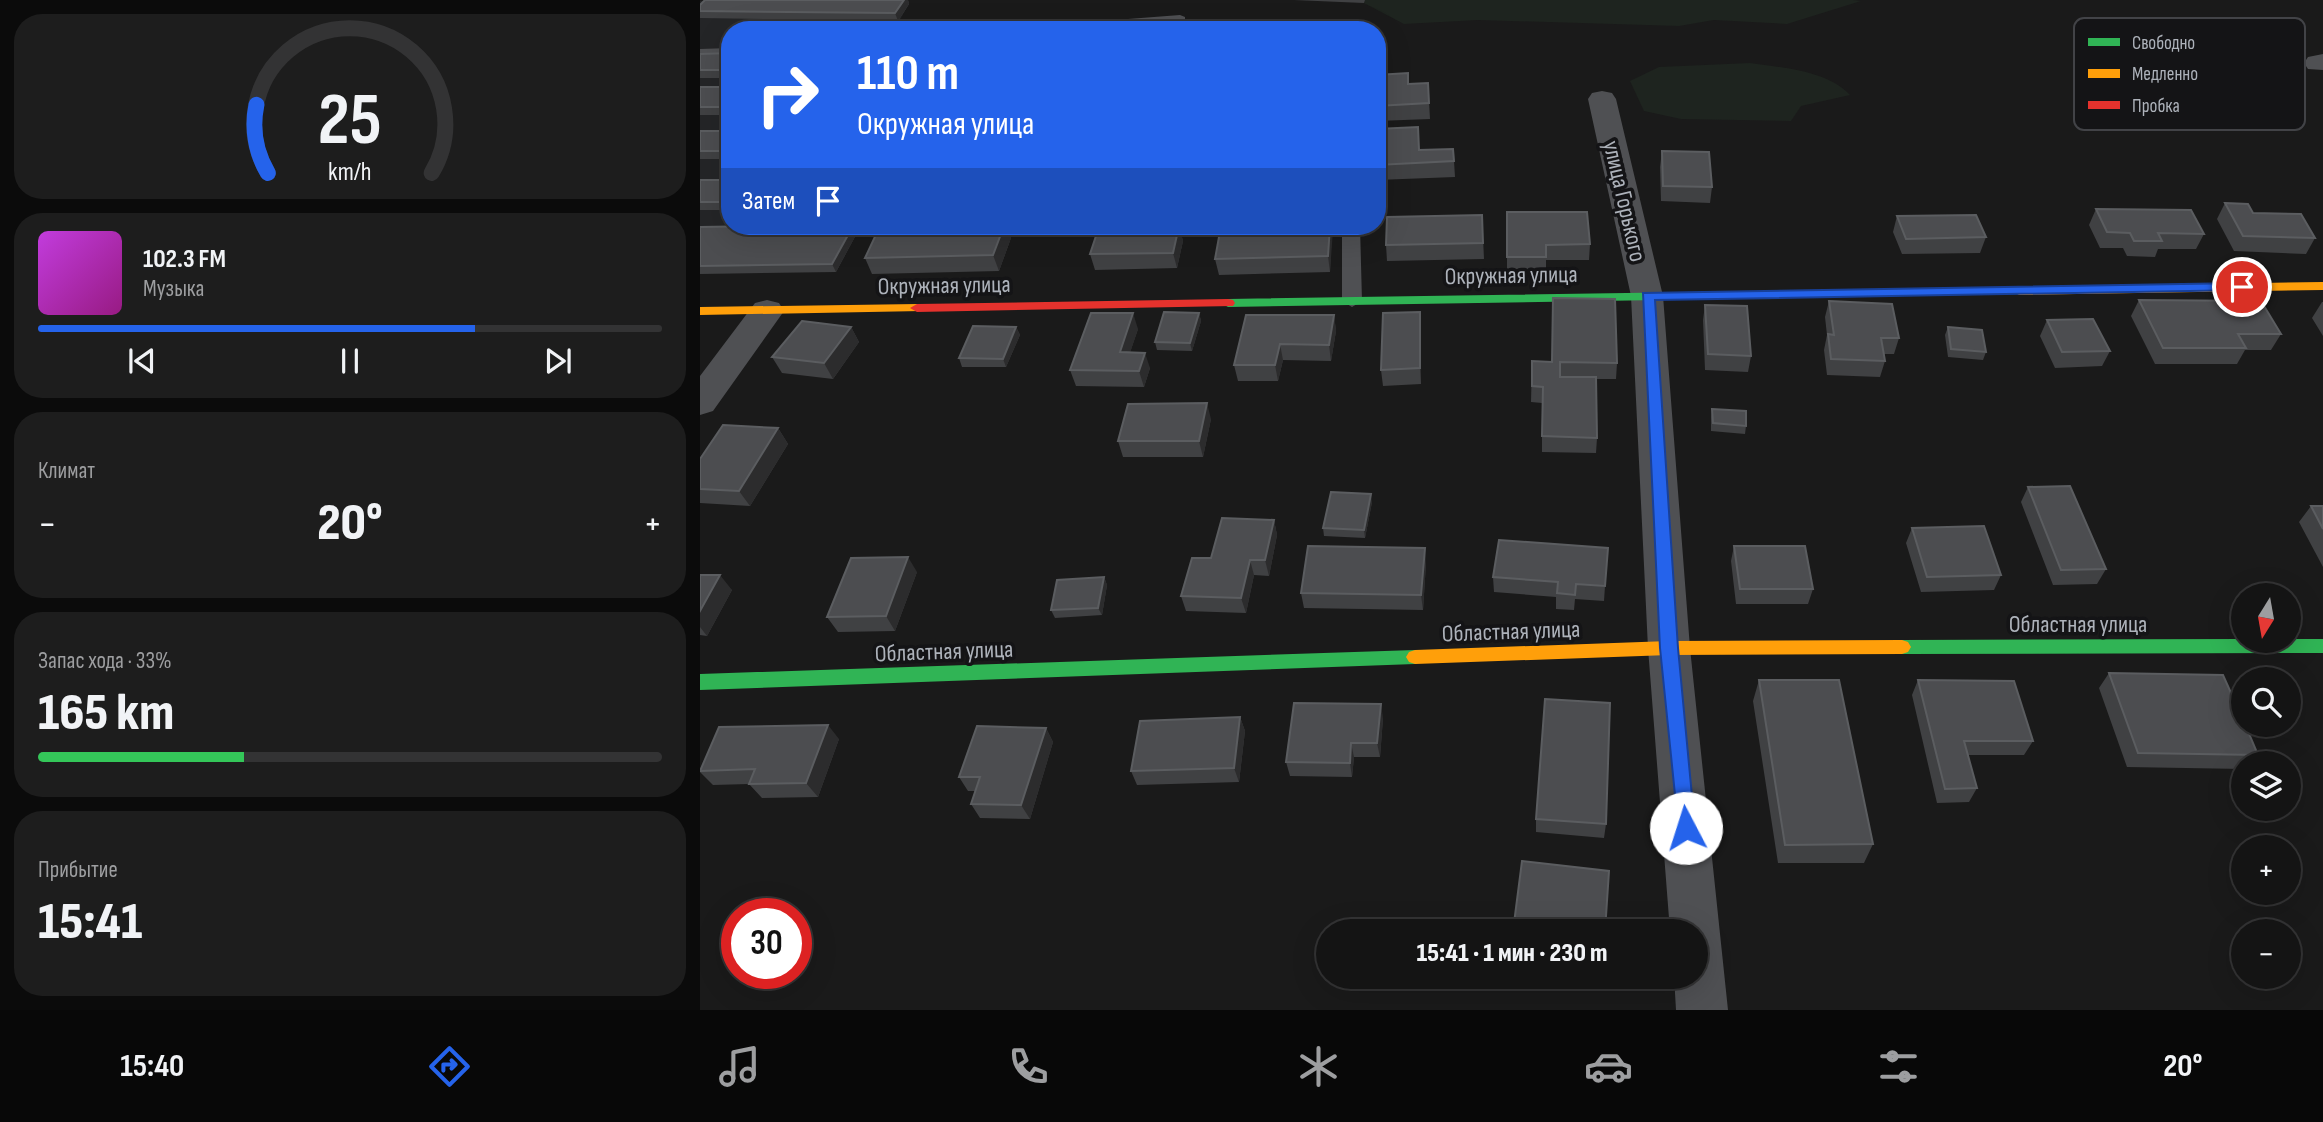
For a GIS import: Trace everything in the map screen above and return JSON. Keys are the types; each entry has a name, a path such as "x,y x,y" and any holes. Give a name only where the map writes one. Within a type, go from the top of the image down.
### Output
{"street":[{"name":"улица Горького","path":"1602,99 1647,296 1669,648 1694,919"},
{"name":"Окружная улица","path":"700,311 2323,286"},
{"path":"700,402 767,311"},
{"name":"Областная улица","path":"700,682 1669,648 2323,646"},
{"path":"1700,989 1702,1010"}],"lane":[{"path":"1167,21 1180,20"},
{"path":"700,54 721,53"},
{"path":"1351,235 1352,301"}],"shaded area":[{"path":"1365,0 1861,1 1787,24 1714,20 1679,26 1478,20 1404,24 1364,3"},
{"path":"700,1 909,4 899,21 721,21 721,235 849,235 700,274"},
{"path":"1750,63 1817,75 1850,95 1801,106 1791,121 1681,119 1644,111 1630,81 1659,67"}],"building":[{"path":"705,0 904,0 895,13 700,11 700,5"},
{"path":"721,53 721,70 700,70 700,54"},
{"path":"1408,73 1408,84 1428,83 1429,103 1386,105 1386,74"},
{"path":"700,87 721,87 721,107 700,107"},
{"path":"1418,127 1419,150 1453,149 1454,161 1386,165 1386,129"},
{"path":"700,131 721,131 721,151 700,151"},
{"path":"1662,151 1709,152 1712,187 1663,186"},
{"path":"700,180 721,180 721,202 700,202"},
{"path":"2225,203 2248,204 2253,213 2301,214 2315,238 2243,236"},
{"path":"2096,209 2191,210 2204,234 2158,233 2162,241 2134,241 2130,233 2107,232"},
{"path":"1507,212 1587,212 1590,244 1546,245 1546,257 1507,257"},
{"path":"1482,215 1483,243 1386,245 1387,217"},
{"path":"1976,215 1986,237 1906,239 1897,216"},
{"path":"700,227 721,227 721,235 848,235 832,264 700,266"},
{"path":"876,235 1001,235 993,255 865,258"},
{"path":"1096,235 1177,235 1173,253 1090,254"},
{"path":"1219,235 1329,235 1328,256 1215,259"},
{"path":"1553,298 1615,299 1617,363 1560,362 1560,377 1596,377 1597,438 1542,436 1543,387 1532,386 1532,361 1552,362"},
{"path":"2139,300 2261,301 2281,334 2238,334 2246,348 2163,348"},
{"path":"1829,301 1892,304 1899,338 1881,338 1885,361 1831,359 1828,334 1834,335"},
{"path":"1705,305 1747,306 1751,356 1708,354"},
{"path":"1164,312 1199,313 1190,343 1155,342"},
{"path":"1420,312 1420,368 1381,370 1383,313"},
{"path":"1091,313 1133,313 1120,352 1145,353 1139,371 1070,370"},
{"path":"1246,315 1334,315 1329,345 1280,344 1275,365 1234,365"},
{"path":"2093,319 2110,351 2062,352 2047,320"},
{"path":"802,321 851,327 824,363 772,357"},
{"path":"973,326 1016,327 1003,359 959,358"},
{"path":"1948,327 1982,330 1986,352 1951,349"},
{"path":"1207,403 1199,441 1118,441 1128,404"},
{"path":"1712,409 1746,411 1746,426 1713,423"},
{"path":"723,425 778,428 739,491 700,489 700,459"},
{"path":"2070,486 2106,569 2061,570 2028,487"},
{"path":"1331,492 1371,494 1364,530 1323,528"},
{"path":"2311,506 2323,506 2323,529"},
{"path":"1222,518 1274,520 1265,560 1250,560 1241,598 1181,596 1192,558 1211,558"},
{"path":"1984,526 2001,575 1927,577 1912,528"},
{"path":"1499,540 1608,548 1605,586 1576,584 1575,595 1557,593 1558,582 1493,577"},
{"path":"1308,546 1425,548 1421,595 1301,593"},
{"path":"1734,546 1805,546 1813,589 1740,589"},
{"path":"908,557 886,616 827,617 851,558"},
{"path":"700,575 720,575 700,611"},
{"path":"1104,577 1098,608 1051,610 1057,580"},
{"path":"2109,673 2223,675 2231,693 2231,737 2250,737 2256,751 2231,751 2231,755 2138,753"},
{"path":"1759,680 1839,680 1873,844 1785,845"},
{"path":"1918,680 2014,681 2033,741 1964,741 1977,788 1945,789"},
{"path":"1545,699 1610,703 1606,824 1536,819"},
{"path":"1294,703 1381,704 1377,743 1351,743 1350,763 1286,762"},
{"path":"1240,717 1234,768 1131,771 1140,721"},
{"path":"828,725 806,783 749,784 755,769 700,771 719,727"},
{"path":"977,726 1046,728 1021,805 971,804 980,777 959,777"},
{"path":"1522,861 1609,871 1606,919 1515,919"}],"traffic: fast":[{"path":"1228,303 2019,291"},
{"path":"1902,647 2323,646"},
{"path":"700,682 1415,657"}],"traffic: slow":[{"path":"2019,291 2323,286"},
{"path":"700,311 917,308"},
{"path":"1415,657 1669,648 1902,647"}],"traffic: jam":[{"path":"917,308 1228,303"}],"route":[{"path":"1686,828 1669,648 1647,296 2242,287"}]}
